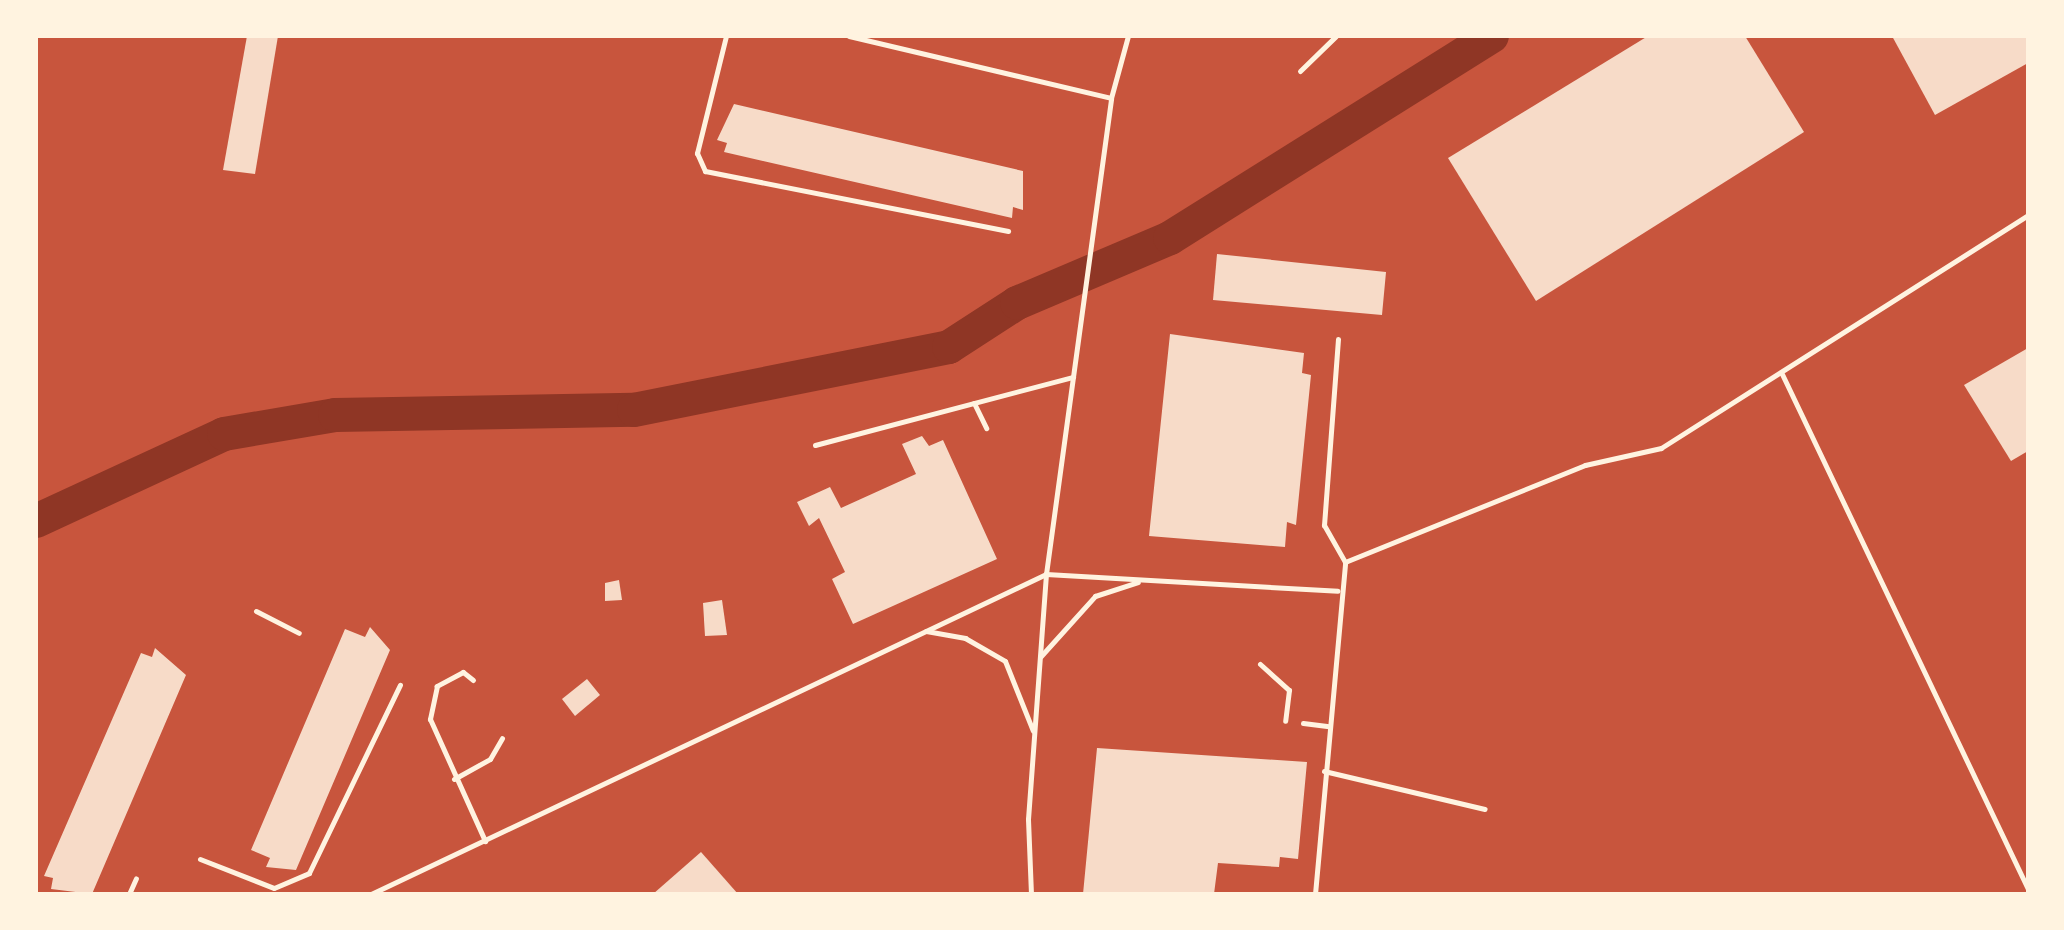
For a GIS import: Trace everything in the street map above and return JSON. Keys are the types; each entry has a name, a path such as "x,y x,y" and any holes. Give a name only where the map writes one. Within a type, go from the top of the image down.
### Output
{"lane":[{"path":"726,36 697,153 705,171 1008,231"},
{"path":"849,36 1111,98"},
{"path":"1031,894 1034,736 1046,574 1111,98 1128,36"},
{"path":"1300,71 1336,36"},
{"path":"1345,562 1585,465 1661,448 2028,215"},
{"path":"1315,894 1338,591 1345,562 1324,525 1338,339"},
{"path":"1782,374 2028,889"},
{"path":"815,445 1073,377"},
{"path":"974,403 986,428"},
{"path":"371,894 1046,574 1338,591"},
{"path":"1040,657 1095,596 1147,580"},
{"path":"256,611 299,633"},
{"path":"924,631 965,638 1005,661 1020,686 1034,736"},
{"path":"1260,664 1289,690 1285,721"},
{"path":"473,680 463,672 451,677 437,686 432,702 435,739 485,841"},
{"path":"200,859 274,888 309,873 400,685"},
{"path":"1303,723 1329,726"},
{"path":"454,779 490,759 502,738"},
{"path":"1324,771 1485,809"},
{"path":"129,894 136,878"}],"building":[{"path":"247,36 278,36 255,174 223,170"},
{"path":"1648,36 1745,36 1804,132 1536,301 1448,158"},
{"path":"1892,36 2028,36 2028,63 1935,115"},
{"path":"734,104 1023,171 1023,210 1013,207 1012,218 724,152 727,143 717,140"},
{"path":"1217,254 1386,272 1382,315 1213,300"},
{"path":"1170,334 1304,353 1302,373 1311,375 1296,525 1287,522 1285,547 1149,536"},
{"path":"2028,348 2028,451 2011,461 1964,385"},
{"path":"922,436 929,446 943,440 997,559 853,624 832,579 845,572 819,518 809,526 797,502 830,487 841,508 916,474 902,444"},
{"path":"619,580 622,600 605,601 605,583"},
{"path":"722,600 727,635 705,636 703,603"},
{"path":"370,627 390,650 296,870 266,867 270,858 251,850 345,629 365,637"},
{"path":"155,648 186,675 92,894 51,889 53,878 44,876 141,653 152,657"},
{"path":"587,679 600,695 575,716 562,699"},
{"path":"1097,748 1307,762 1298,859 1280,857 1279,867 1218,863 1214,894 1083,894"},
{"path":"701,852 738,894 653,894"}],"waterway":[{"path":"36,521 224,434 335,415 634,410 949,347 1017,303 1170,238 1492,36"}]}
